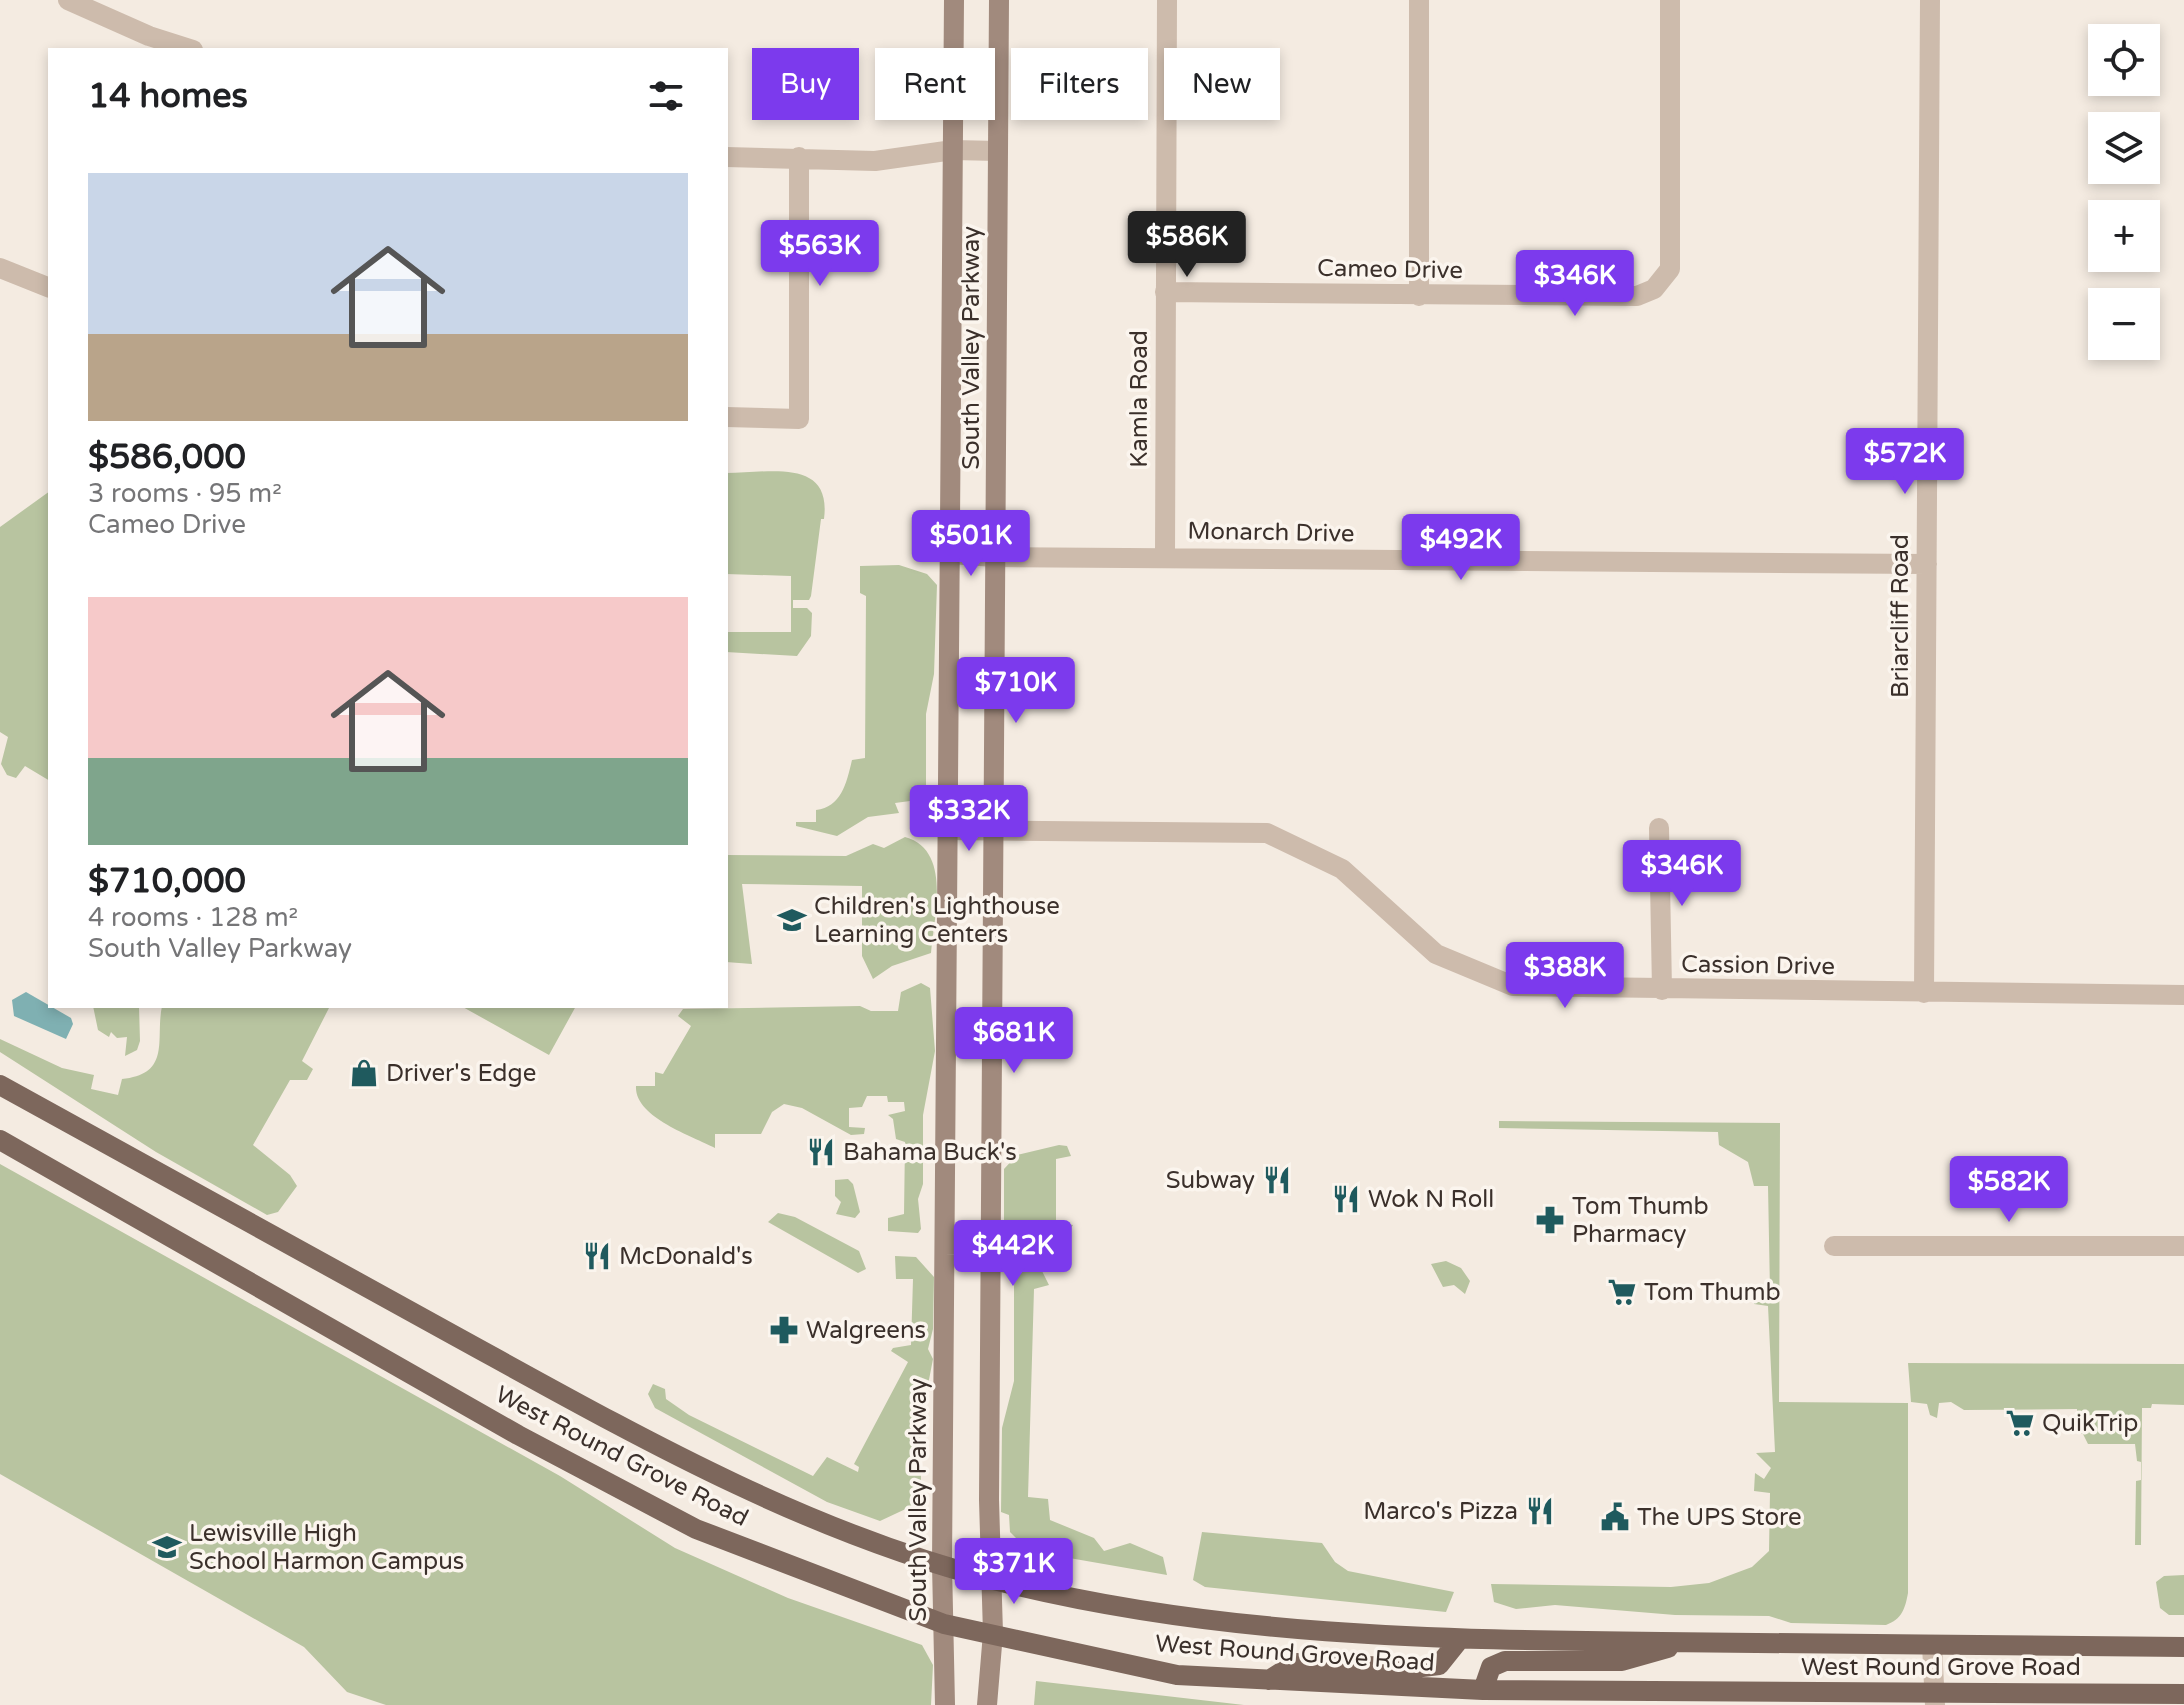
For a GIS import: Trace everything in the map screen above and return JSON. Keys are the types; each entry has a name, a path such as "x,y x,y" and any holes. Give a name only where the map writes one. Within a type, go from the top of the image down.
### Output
{"main road":[{"name":"South Valley Parkway","path":"945,1705 942,1564 954,0"},
{"name":"South Valley Parkway","path":"987,1705 993,1633 991,1244 999,0"},
{"name":"West Round Grove Road","path":"0,1085 592,1412 732,1484 805,1518 991,1579 1184,1619 1317,1633 1459,1640 2184,1647"},
{"name":"West Round Grove Road","path":"0,1140 518,1435 696,1529 944,1624 1177,1675 1483,1690 1935,1698 2184,1694"},
{"path":"945,1245 991,1244"},
{"path":"1269,1680 1296,1663 1414,1668 1439,1665 1459,1640"},
{"path":"1483,1690 1491,1667 1505,1661 1622,1661 1690,1642"}],"street":[{"path":"68,0 149,36 187,48"},
{"name":"Kamla Road","path":"1165,557 1167,0"},
{"path":"1419,0 1419,296"},
{"name":"Cameo Drive","path":"1165,292 1637,296 1654,289 1670,269 1670,0"},
{"name":"Briarcliff Road","path":"1924,993 1930,0"},
{"path":"728,157 875,161 953,150 998,151"},
{"path":"728,417 799,419 799,157"},
{"path":"0,268 48,287"},
{"name":"Monarch Drive","path":"950,554 995,557 1927,564"},
{"path":"1659,828 1662,990"},
{"name":"Cassion Drive","path":"948,830 994,833 1267,833 1342,869 1436,954 1491,980 1513,986 2184,995"},
{"path":"1834,1246 2184,1246"},
{"path":"1932,1645 1935,1698"}],"green space":[{"path":"778,471 808,477 818,486 824,499 824,519 821,519 811,596 809,600 793,600 793,608 807,608 812,613 811,636 797,656 728,652 728,632 791,632 791,576 728,574 728,473"},
{"path":"48,492 48,780 25,766 16,778 7,775 1,764 8,737 0,732 0,527"},
{"path":"899,565 927,574 937,585 934,674 926,714 926,789 911,806 910,801 895,803 899,813 868,817 837,836 796,826 796,822 816,822 816,810 832,804 842,792 852,760 865,758 866,596 860,593 860,566"},
{"path":"905,837 920,844 929,855 937,886 931,953 892,966 873,979 862,956 862,886 742,884 752,964 728,962 728,855 846,856 873,844 884,848"},
{"path":"921,983 930,988 935,1051 923,1115 923,1184 918,1199 921,1229 918,1233 888,1231 888,1218 904,1214 905,1142 896,1139 893,1119 888,1115 905,1111 904,1102 888,1102 887,1096 867,1096 862,1107 849,1108 849,1127 865,1128 864,1134 851,1135 802,1108 784,1104 772,1112 761,1134 715,1134 715,1148 666,1124 644,1107 638,1097 636,1086 655,1086 655,1072 663,1074 691,1026 678,1016 683,1009 860,1006 871,1011 898,1011 901,992"},
{"path":"93,1008 139,1008 140,1041 137,1050 125,1056 127,1037 117,1038 111,1032 109,1037 98,1030"},
{"path":"162,1008 329,1008 302,1061 313,1069 307,1080 290,1080 253,1145 290,1175 297,1186 278,1212 267,1215 156,1152 0,1052 0,1039 62,1068 94,1075 91,1089 118,1095 122,1079 138,1076 155,1062"},
{"path":"465,1008 575,1008 549,1055"},
{"path":"1499,1121 1780,1123 1779,1402 1908,1403 1908,1593 1904,1609 1896,1620 1886,1625 1791,1623 1769,1616 1675,1615 1555,1605 1516,1609 1494,1602 1491,1584 1671,1587 1709,1583 1752,1567 1769,1551 1770,1493 1754,1491 1755,1473 1764,1479 1771,1468 1756,1453 1775,1452 1768,1306 1754,1304 1753,1291 1770,1291 1768,1186 1754,1186 1748,1162 1719,1145 1718,1132 1499,1128"},
{"path":"1059,1145 1067,1146 1071,1156 1056,1159 1056,1222 1073,1225 1067,1235 1015,1233 1004,1220 1004,1169 1017,1155"},
{"path":"0,1164 560,1476 675,1548 788,1598 922,1645 933,1665 931,1705 386,1705 347,1692 304,1647 0,1474"},
{"path":"848,1179 853,1184 860,1212 855,1218 836,1214 841,1202 835,1196 835,1180"},
{"path":"778,1213 795,1217 859,1251 866,1269 858,1273 768,1222"},
{"path":"895,1256 916,1257 934,1277 933,1329 928,1349 933,1359 920,1426 921,1482 912,1506 880,1521 827,1502 655,1408 648,1394 653,1384 665,1389 666,1399 689,1415 813,1476 827,1457 858,1472 859,1467 854,1464 908,1362 891,1351 911,1345 913,1279 896,1279"},
{"path":"1024,1260 1042,1271 1049,1285 1034,1289 1028,1497 1048,1499 1050,1520 1094,1538 1104,1551 1130,1543 1163,1557 1167,1575 1029,1551 1010,1532 1009,1515 1001,1512 1002,1428 1014,1381 1014,1270"},
{"path":"1446,1261 1461,1268 1470,1281 1465,1294 1454,1285 1443,1287 1431,1264"},
{"path":"1908,1363 2184,1364 2184,1405 2152,1404 2151,1408 2142,1408 2141,1545 2135,1545 2136,1481 2141,1480 2141,1462 2137,1461 2135,1444 2088,1444 2083,1434 2078,1434 2077,1409 1964,1410 1951,1402 1939,1403 1937,1418 1930,1415 1927,1404 1911,1402"},
{"path":"1202,1532 1322,1543 1335,1562 1348,1571 1454,1592 1446,1612 1205,1587 1193,1580"},
{"path":"2184,1575 2184,1615 2169,1615 2160,1608 2156,1582 2164,1576"},
{"path":"1036,1681 1244,1705 1034,1705"}],"water":[{"path":"26,992 48,1005 48,1008 71,1018 73,1024 66,1039 14,1016 12,1000"}],"place":[{"name":"Children's Lighthouse Learning Centers","path":"792,920"},
{"name":"Driver's Edge","path":"364,1073"},
{"name":"Bahama Buck's","path":"821,1152"},
{"name":"Subway","path":"1277,1180"},
{"name":"Wok N Roll","path":"1346,1199"},
{"name":"Tom Thumb Pharmacy","path":"1550,1220"},
{"name":"McDonald's","path":"597,1256"},
{"name":"Tom Thumb","path":"1622,1292"},
{"name":"Walgreens","path":"784,1330"},
{"name":"QuikTrip","path":"2020,1423"},
{"name":"Marco's Pizza","path":"1540,1511"},
{"name":"The UPS Store","path":"1615,1517"},
{"name":"Lewisville High School Harmon Campus","path":"167,1547"}]}
